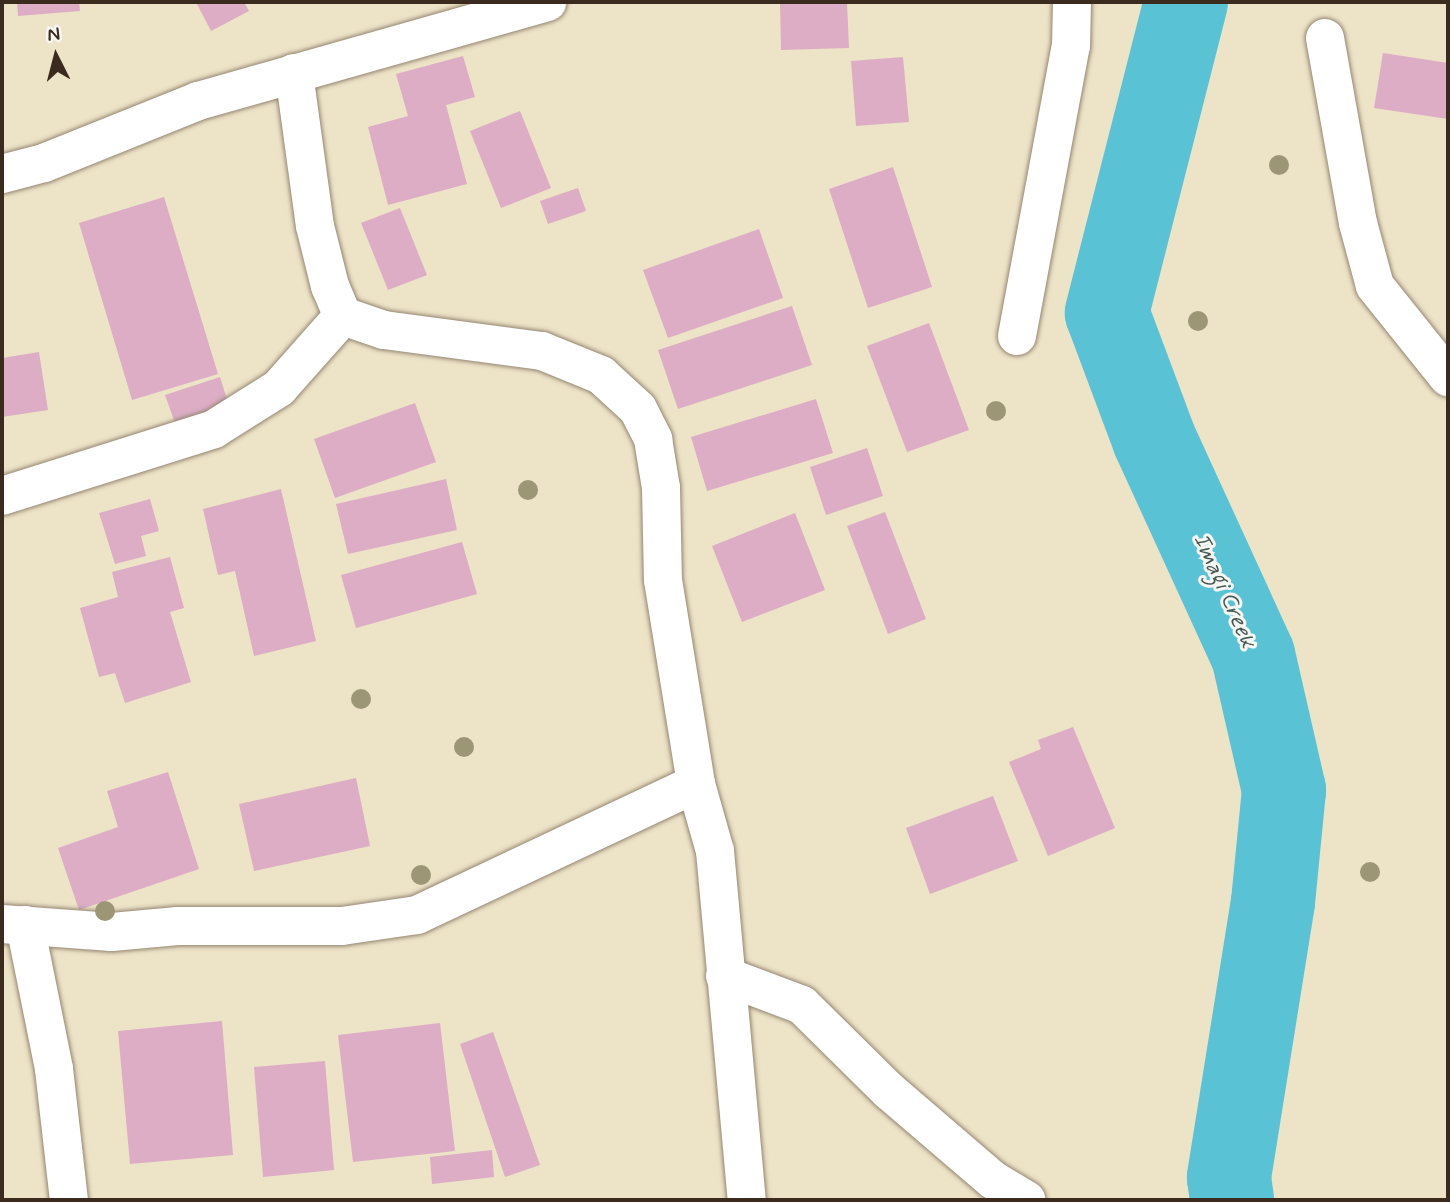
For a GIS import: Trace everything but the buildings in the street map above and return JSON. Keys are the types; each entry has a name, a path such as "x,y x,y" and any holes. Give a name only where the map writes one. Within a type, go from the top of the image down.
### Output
{"street":[{"path":"2,174 44,163 198,100 547,2"},
{"path":"1017,337 1071,46 1072,2"},
{"path":"1325,38 1358,223 1375,286 1448,377"},
{"path":"294,73 315,226 330,286 343,316 384,330 542,351 601,375 638,410 653,439 661,488 663,579 696,784 715,851 747,1200"},
{"path":"2,496 214,429 279,388 343,316"},
{"path":"69,1200 54,1069 13,924 111,932 177,926 342,926 416,915 696,784"},
{"path":"725,976 802,1004 888,1090 993,1180 1026,1200"}],"waterway":[{"name":"Imagi Creek","path":"1186,2 1107,313 1154,439 1253,655 1284,790 1273,902 1229,1178 1232,1200"}]}
